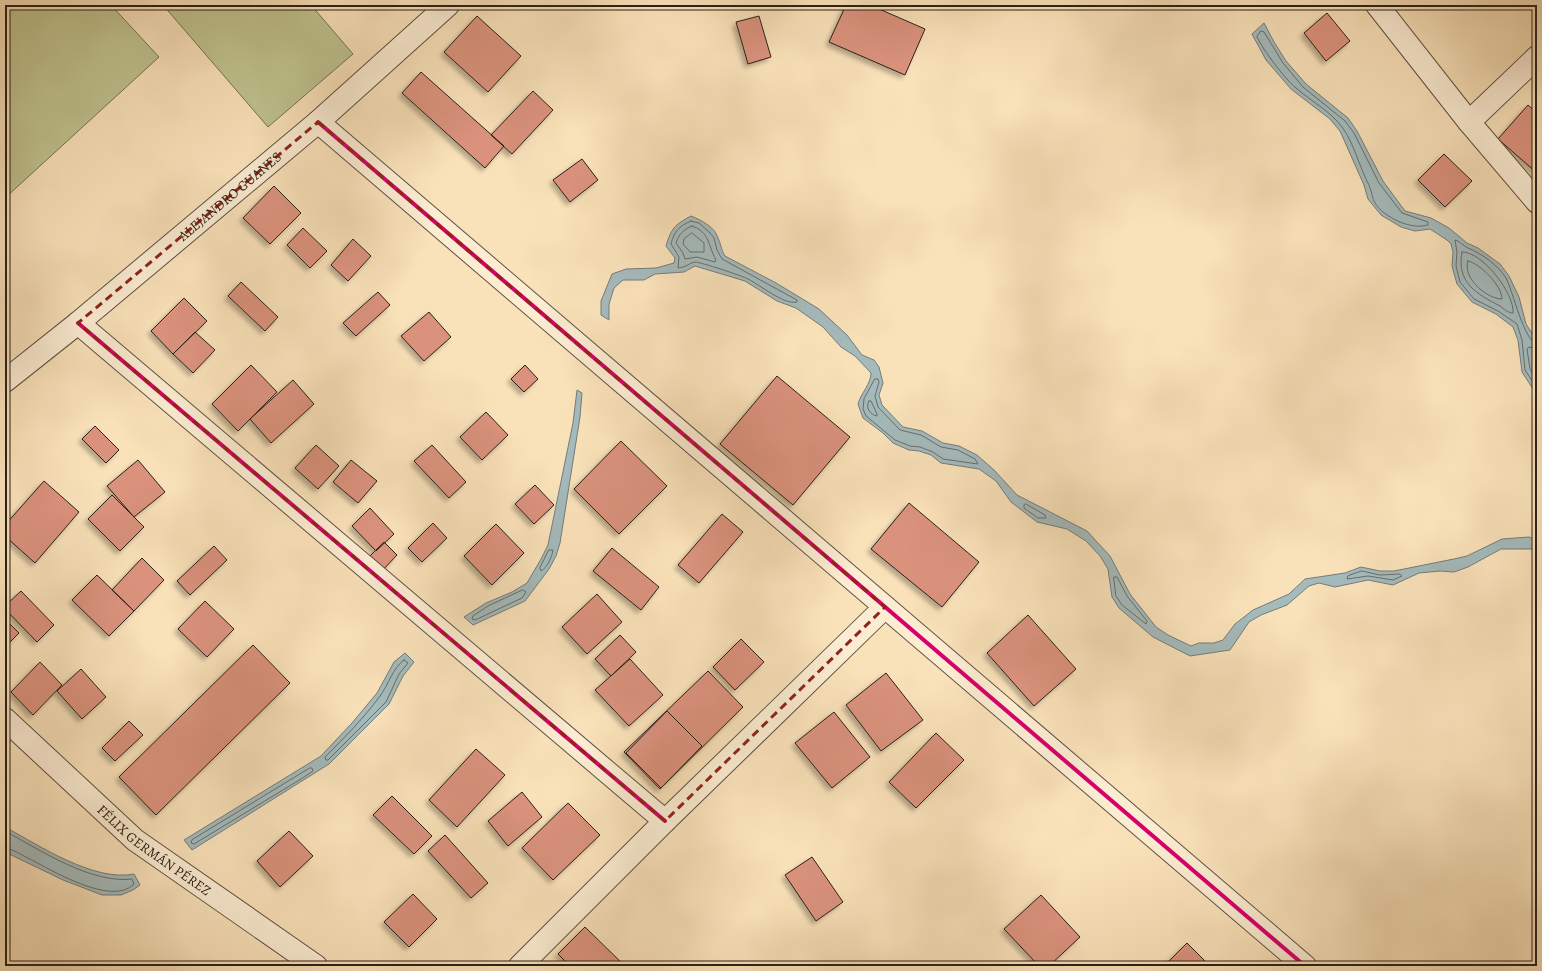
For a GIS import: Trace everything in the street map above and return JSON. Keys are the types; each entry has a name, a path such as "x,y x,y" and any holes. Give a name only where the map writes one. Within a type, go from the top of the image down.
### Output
{"street":[{"name":"ALEJANDRO GUANES","path":"5,381 78,323 318,122 448,5"},
{"path":"1377,5 1469,122 1537,202"},
{"path":"1469,122 1537,57"},
{"path":"318,122 1305,966"},
{"path":"78,323 665,821"},
{"path":"520,966 665,821 885,607"},
{"name":"FÉLIX GERMÁN PÉREZ","path":"5,719 134,840 316,966"}],"highlighted area":[{"path":"318,122 885,607 665,821 78,323"}],"green space":[{"path":"5,5 111,5 159,57 5,198"},
{"path":"163,5 311,5 353,54 268,127"}],"water":[{"path":"1264,23 1286,61 1306,84 1348,118 1357,131 1383,181 1405,211 1431,218 1449,228 1467,243 1478,248 1500,264 1509,276 1519,297 1526,324 1537,341 1537,395 1522,372 1518,340 1513,327 1496,314 1472,302 1457,284 1452,266 1453,252 1451,244 1447,240 1430,229 1415,231 1401,227 1381,215 1368,199 1364,185 1340,131 1330,119 1291,89 1266,60 1252,34"},
{"path":"691,216 714,230 725,256 776,283 819,309 847,335 862,355 874,360 879,367 883,383 879,395 882,405 903,427 922,431 943,443 959,446 977,455 994,470 1017,495 1087,531 1110,556 1130,594 1156,627 1168,635 1191,646 1199,643 1214,643 1223,640 1235,624 1253,610 1289,594 1305,579 1345,573 1361,567 1380,571 1394,571 1454,559 1467,556 1502,539 1529,537 1537,540 1537,549 1501,549 1468,567 1454,572 1440,571 1419,573 1393,585 1368,580 1335,587 1319,583 1309,586 1287,605 1261,615 1249,622 1230,650 1190,656 1153,637 1119,608 1112,597 1108,569 1100,556 1086,541 1067,529 1037,522 1011,502 996,481 979,469 941,463 931,455 919,451 909,450 893,443 883,433 863,418 858,404 871,377 871,373 855,356 841,347 823,327 796,308 777,301 745,281 695,266 684,272 655,274 644,280 623,280 614,288 609,304 609,320 601,315 601,301 612,274 626,269 656,268 674,263 675,258 666,246 668,240 674,228"},
{"path":"577,390 582,393 580,417 560,543 556,556 549,569 525,601 473,625 464,617 486,603 512,592 527,583 548,545 573,423"},
{"path":"405,653 414,662 403,676 389,704 329,764 192,850 184,840 321,756 352,723 377,693 394,662"},
{"path":"5,827 68,861 85,868 102,873 118,875 134,874 140,885 121,895 102,895 63,880 5,852"}],"building":[{"path":"846,5 870,5 925,29 905,75 829,42"},
{"path":"1327,13 1350,41 1326,61 1304,33"},
{"path":"477,16 521,56 488,92 444,52"},
{"path":"759,16 771,57 748,64 736,22"},
{"path":"421,72 504,146 485,168 402,93"},
{"path":"533,91 553,110 512,154 491,135"},
{"path":"1528,105 1537,113 1537,173 1498,139"},
{"path":"1444,154 1472,181 1445,207 1418,180"},
{"path":"582,159 598,180 570,202 553,180"},
{"path":"274,186 301,213 270,244 243,218"},
{"path":"303,228 327,251 310,268 287,245"},
{"path":"353,239 371,256 348,281 331,265"},
{"path":"241,282 278,317 265,331 228,296"},
{"path":"378,292 390,305 356,336 343,323"},
{"path":"184,298 207,321 173,354 151,331"},
{"path":"429,312 451,337 424,361 401,336"},
{"path":"195,332 215,350 193,373 173,354"},
{"path":"251,365 277,392 238,431 212,404"},
{"path":"525,365 538,379 524,392 511,379"},
{"path":"777,376 850,437 793,505 720,444"},
{"path":"293,380 314,404 271,443 250,419"},
{"path":"486,412 508,435 482,460 460,437"},
{"path":"95,426 119,450 106,463 82,439"},
{"path":"621,441 667,486 619,534 574,489"},
{"path":"316,445 339,466 318,489 295,468"},
{"path":"432,445 466,482 449,498 414,461"},
{"path":"138,460 165,492 134,517 107,486"},
{"path":"351,460 377,481 358,503 333,482"},
{"path":"44,481 79,512 35,563 5,536 5,525"},
{"path":"535,485 554,505 534,524 515,504"},
{"path":"112,495 144,527 120,551 88,519"},
{"path":"909,503 979,562 942,607 871,549"},
{"path":"370,508 394,534 376,551 352,526"},
{"path":"722,514 743,532 699,583 678,565"},
{"path":"433,523 447,538 422,562 408,548"},
{"path":"496,524 524,553 492,585 464,556"},
{"path":"384,542 397,555 380,573 366,560"},
{"path":"214,546 227,560 190,595 177,581"},
{"path":"612,548 659,587 641,610 593,571"},
{"path":"142,558 164,580 134,611 112,590"},
{"path":"97,575 134,611 109,636 72,600"},
{"path":"21,591 54,625 37,642 5,609 5,606"},
{"path":"597,594 622,622 587,654 562,627"},
{"path":"205,601 234,629 207,657 178,629"},
{"path":"1028,615 1076,669 1034,706 987,653"},
{"path":"5,619 19,633 5,647"},
{"path":"620,635 636,652 611,676 595,659"},
{"path":"741,639 764,662 735,690 713,667"},
{"path":"253,645 290,683 156,815 119,777"},
{"path":"630,659 663,695 629,726 595,690"},
{"path":"40,662 62,685 33,715 11,692"},
{"path":"81,669 106,697 82,719 57,691"},
{"path":"708,671 743,707 660,789 624,752"},
{"path":"886,673 923,720 881,751 846,705"},
{"path":"667,711 702,746 661,788 626,753"},
{"path":"834,712 870,757 832,788 795,743"},
{"path":"129,721 143,735 115,761 102,748"},
{"path":"936,733 964,760 916,808 889,782"},
{"path":"476,749 505,775 457,827 429,800"},
{"path":"522,792 542,817 508,846 488,821"},
{"path":"392,796 432,836 414,854 373,815"},
{"path":"568,803 600,835 553,880 522,848"},
{"path":"289,831 313,856 280,887 257,861"},
{"path":"445,835 488,883 471,898 428,851"},
{"path":"812,857 843,902 816,921 785,875"},
{"path":"413,894 437,919 409,947 384,922"},
{"path":"1041,895 1080,937 1049,966 1039,966 1004,929"},
{"path":"585,927 625,966 570,966 558,954"},
{"path":"1187,943 1210,966 1164,966"}],"cycle path":[{"path":"318,122 1305,966"},
{"path":"78,323 665,821"}]}
